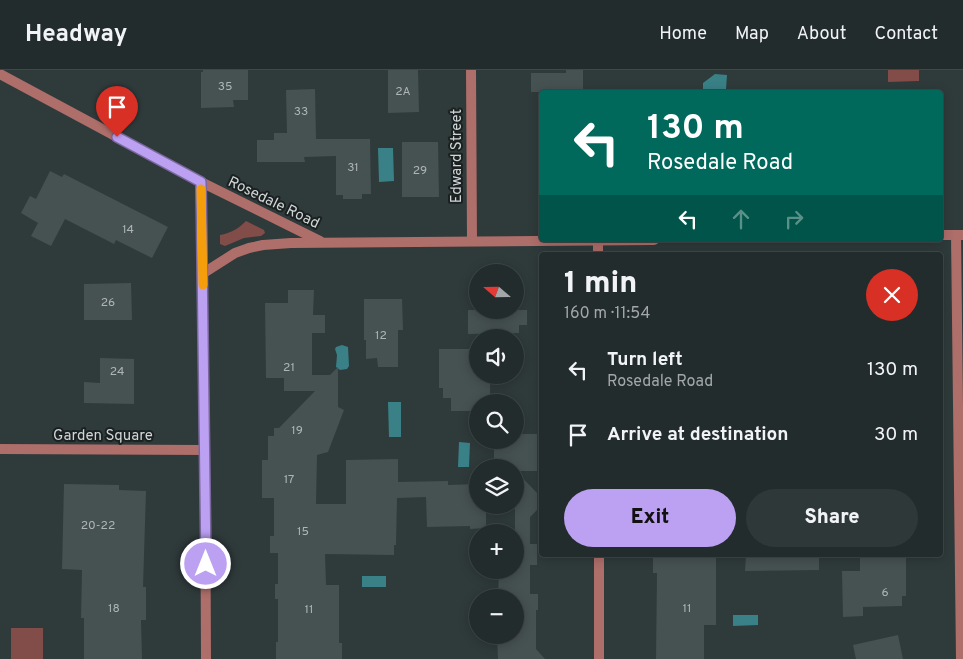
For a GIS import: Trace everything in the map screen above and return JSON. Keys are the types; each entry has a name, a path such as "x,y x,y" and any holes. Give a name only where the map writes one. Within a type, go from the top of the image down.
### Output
{"street":[{"name":"Edward Street","path":"471,70 472,241"},
{"name":"Rosedale Road","path":"0,74 201,182 323,243"},
{"path":"201,182 206,659"},
{"path":"943,235 959,235 962,659"},
{"name":"Rosedale Road","path":"202,274 235,253 263,245 539,240"},
{"name":"Garden Square","path":"0,449 205,450"},
{"path":"599,557 599,659"}],"shaded area":[{"path":"888,70 919,70 919,81 888,82"},
{"path":"246,221 264,230 265,233 261,236 244,238 225,246 220,244 220,235 234,230"},
{"path":"11,628 43,628 43,659 11,659"}],"water":[{"path":"715,74 727,75 726,89 703,89 703,83"},
{"path":"378,148 393,148 394,181 379,182"},
{"path":"342,345 348,347 349,366 347,369 340,370 336,367 337,355 335,349"},
{"path":"388,402 401,402 401,437 389,437"},
{"path":"459,442 469,443 469,467 458,467"},
{"path":"362,576 386,576 386,587 362,587"},
{"path":"733,615 758,615 758,625 733,626"}],"building":[{"path":"203,70 248,70 248,100 233,100 234,107 201,108 201,72"},
{"path":"388,70 418,70 419,112 388,113"},
{"path":"566,70 583,70 583,90 539,90 539,92 531,92 531,73 566,73"},
{"path":"315,89 316,139 370,139 371,194 362,194 362,199 343,199 343,195 336,195 336,156 304,157 305,162 257,162 257,140 274,140 274,133 287,133 286,90"},
{"path":"402,142 438,142 439,197 402,197"},
{"path":"50,171 62,177 64,174 168,227 152,258 116,240 114,244 65,219 51,246 31,236 38,223 21,213 30,196 36,199"},
{"path":"131,283 132,320 84,320 84,284"},
{"path":"288,290 314,290 313,315 325,315 325,333 312,333 312,375 330,375 338,367 338,407 344,410 328,452 317,455 316,504 346,504 346,460 398,459 398,482 448,481 448,485 469,484 469,514 486,514 486,524 427,527 426,497 397,498 394,555 325,554 326,585 339,585 339,643 342,643 342,659 276,659 278,599 275,599 275,584 278,584 278,553 270,553 270,536 274,536 274,498 262,498 262,460 268,460 268,436 274,436 274,428 279,428 315,391 284,391 284,378 266,378 265,303 288,303"},
{"path":"364,299 402,299 403,330 398,330 398,367 378,367 377,358 366,359"},
{"path":"468,310 469,319 524,319 524,310 527,310 527,325 519,325 519,329 469,329 468,334"},
{"path":"439,349 469,349 469,384 490,384 490,394 469,394 469,411 451,411 451,398 443,398 443,388 439,388"},
{"path":"100,358 134,359 134,404 84,403 84,382 100,383"},
{"path":"524,434 537,434 537,471 524,471 524,459 494,459 494,449 524,449"},
{"path":"524,479 537,493 537,510 530,517 530,544 537,544 537,565 530,565 530,594 538,594 536,649 545,659 498,659 497,644 524,644 524,589 498,589 499,579 524,579 524,524 515,524 515,514 524,514"},
{"path":"64,484 119,485 119,490 146,491 143,587 146,587 146,620 141,620 142,659 84,659 84,618 81,618 82,570 62,569"},
{"path":"653,557 716,557 716,625 704,625 704,659 656,659 657,573 653,573"},
{"path":"746,557 819,557 819,570 745,571"},
{"path":"860,557 906,557 906,596 902,596 902,606 863,607 863,616 843,617 842,571 860,571"},
{"path":"898,635 903,659 856,659 853,645"}],"slow traffic":[{"path":"201,189 203,285"}],"route":[{"path":"117,137 201,182 206,564"}]}
